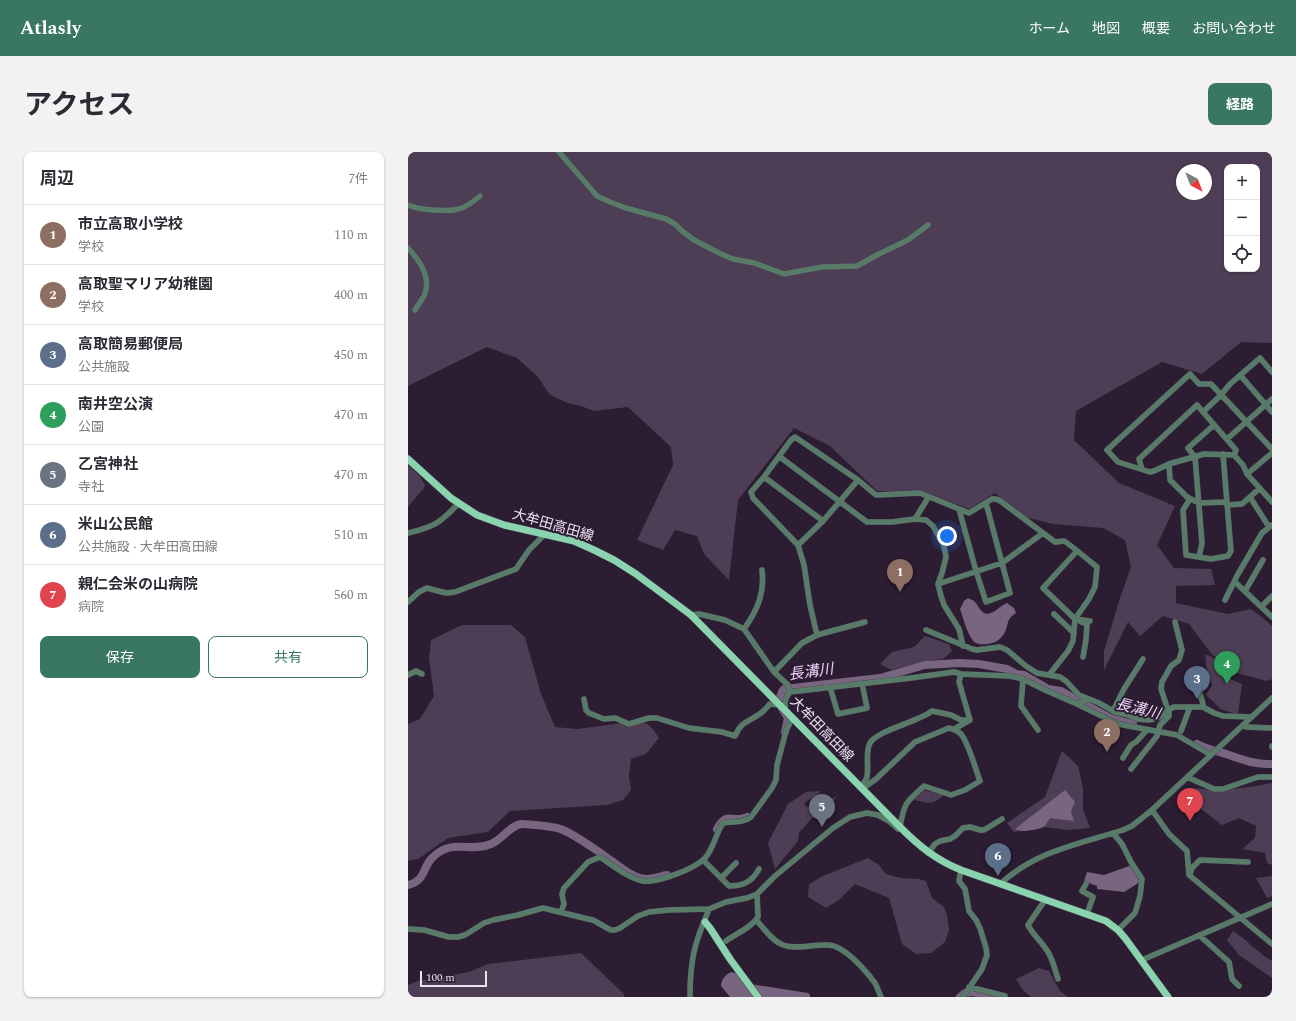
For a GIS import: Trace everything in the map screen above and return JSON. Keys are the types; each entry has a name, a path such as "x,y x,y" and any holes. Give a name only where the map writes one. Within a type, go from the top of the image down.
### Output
{"main road":[{"name":"大牟田高田線","path":"408,459 458,504 477,515 491,521 574,541 602,554 636,574 692,615 861,788 900,827 928,852 948,865 1106,921 1118,930 1142,960 1168,997"},
{"path":"705,922 758,997"}],"street":[{"path":"559,152 597,196 620,206 666,219 675,224 694,240 721,254 733,259 754,263 784,274 822,267 857,266 908,240 928,225"},
{"path":"408,205 422,209 458,210 467,206 480,196"},
{"path":"408,248 424,270 427,286 424,296 415,310"},
{"path":"1203,412 1230,384 1260,358 1272,372"},
{"path":"1272,449 1210,384 1199,384 1190,374 1107,450 1118,462 1150,472 1169,464 1204,454 1234,455 1243,465 1247,474 1272,502"},
{"path":"1240,375 1272,412"},
{"path":"1227,439 1272,399"},
{"path":"1142,469 1139,459 1197,405 1236,450 1234,455"},
{"path":"1199,557 1202,543 1195,457 1188,448 1214,425"},
{"path":"817,635 810,605 804,565 798,545 753,498 751,492 795,437 858,480 876,495 920,494 969,514 986,503 995,499 999,500 1055,542 1064,541 1069,543 1077,552 1097,567 1095,587 1075,620 1073,641 1068,651 1049,675"},
{"path":"1247,474 1272,453"},
{"path":"1190,499 1182,510 1186,555 1211,559 1228,556 1231,551 1223,454"},
{"path":"780,457 867,522 892,522 915,519 926,520 933,526 944,546 946,557 938,584 944,605 959,630 963,646"},
{"path":"1267,457 1272,463"},
{"path":"1169,464 1170,480 1190,499 1199,503 1242,504 1260,488"},
{"path":"764,477 823,521"},
{"path":"798,545 823,521 858,480"},
{"path":"1225,600 1262,532 1271,526 1250,497"},
{"path":"915,519 928,498"},
{"path":"958,509 986,602 1010,593 986,503"},
{"path":"408,533 427,529 435,525 449,514 458,504"},
{"path":"938,584 1002,563 1043,533"},
{"path":"408,602 419,592 427,588 446,593 455,592 516,569 529,550 545,534"},
{"path":"1077,552 1044,588 1075,620 1087,624 1083,657"},
{"path":"1245,591 1263,560"},
{"path":"744,629 752,617 763,590 764,580 762,570"},
{"path":"1235,582 1272,617"},
{"path":"1262,606 1272,596"},
{"path":"692,615 699,614 725,620 744,629 774,672 788,685 790,692"},
{"path":"1054,614 1074,633"},
{"path":"1075,620 1090,621"},
{"path":"774,672 802,643 817,635 865,622"},
{"path":"1131,769 1157,736 1160,725 1169,716 1161,689 1162,682 1171,666 1179,660 1182,650 1175,622"},
{"path":"926,630 963,646 977,650 1000,647 1007,650 1037,673 1060,677 1066,681 1079,695 1099,703 1113,711 1136,719 1146,720 1158,718 1168,709 1174,707 1203,707 1223,716 1252,717"},
{"path":"1113,711 1124,689 1143,659"},
{"path":"408,675 416,671 422,674"},
{"path":"584,699 586,710 589,713 604,719 614,718 629,724 649,718 657,718 689,728 722,732 735,736 741,725 761,713 770,704 782,707 790,692 954,672 961,674 1010,676 1023,679 1118,724 1177,735 1211,755"},
{"path":"961,674 959,682 970,720"},
{"path":"1023,679 1021,706 1038,730"},
{"path":"830,687 838,714 867,708 862,683"},
{"path":"1203,707 1204,704 1199,691 1205,686"},
{"path":"1077,704 1088,699"},
{"path":"1000,884 1018,870 1043,855 1132,826 1152,810 1271,701"},
{"path":"1181,731 1190,707"},
{"path":"861,788 867,778 868,752 873,739 895,727 927,715 932,711 951,715 961,720 970,720"},
{"path":"561,912 564,904 562,894 564,888 588,862 600,857 617,870 644,881 671,876 697,865 703,860 712,848 718,830 723,823 747,820 751,817 772,788 776,780 777,765 786,731 792,718"},
{"path":"954,729 970,720"},
{"path":"1246,727 1272,728"},
{"path":"408,928 424,930 449,937 458,937 475,930 484,923 543,908 593,920 611,930 620,928 638,916 649,912 709,909 726,902 748,898 757,894 775,876 833,828 850,817 867,813 878,815 889,821 898,829 900,827 902,812 907,801 924,786 951,795 965,790 980,781 967,745 960,733 949,728 915,742 876,779 861,788"},
{"path":"1122,758 1130,745 1136,742 1147,730"},
{"path":"1187,777 1214,789 1223,789 1258,777 1272,777"},
{"path":"1152,810 1169,834 1187,851 1189,875 1272,944"},
{"path":"928,852 935,844 940,841 950,839 963,828 970,827 984,830 1002,819"},
{"path":"1113,833 1122,844 1142,879 1140,896 1134,913 1118,930"},
{"path":"703,860 729,886 742,885 750,881 755,876 758,869"},
{"path":"1189,875 1192,868 1200,860 1248,862"},
{"path":"721,878 736,863"},
{"path":"961,870 959,881 965,889 969,911 980,928 987,955 982,969 963,997"},
{"path":"1086,884 1082,891 1093,897 1087,914"},
{"path":"726,941 743,931 758,917 757,894"},
{"path":"1045,900 1028,925 1053,961 1058,979"},
{"path":"1142,960 1272,904"},
{"path":"690,997 690,979 694,953 709,909"},
{"path":"756,920 783,945 793,947 835,946 854,960 875,984 881,997"},
{"path":"1199,935 1229,962 1232,980 1238,986"},
{"path":"969,987 1005,996"}],"shaded area":[{"path":"408,152 1272,152 1272,343 1241,342 1202,374 1162,362 1076,411 1074,440 1119,483 1175,506 1157,545 1174,568 1211,569 1215,585 1176,586 1176,603 1228,614 1251,609 1263,618 1272,626 1272,679 1267,681 1229,671 1211,653 1189,624 1163,616 1140,636 1128,622 1104,670 1104,651 1131,567 1125,540 1103,528 1053,524 1025,517 995,493 969,509 928,493 877,491 830,446 794,428 738,500 729,580 704,554 697,536 675,530 663,550 637,540 673,465 671,447 628,407 594,411 556,398 549,394 538,377 517,358 487,347 408,386"},
{"path":"408,465 419,475 425,485 408,507"},
{"path":"968,598 974,601 986,614 995,611 1007,603 1014,608 1016,613 1010,618 1006,631 999,640 988,644 978,644 973,640 968,632 960,609 964,601"},
{"path":"462,625 511,625 525,637 541,694 555,727 577,729 637,721 647,724 653,729 659,738 646,754 631,759 629,776 631,790 623,800 607,805 510,811 488,832 448,838 418,859 408,861 408,724 420,719 434,696 429,658 431,640"},
{"path":"925,636 949,644 952,651 943,659 927,661 891,670 880,664 892,652 914,647"},
{"path":"1205,654 1214,658 1219,667 1228,677 1242,684 1238,715 1221,709 1206,695 1212,685 1206,665"},
{"path":"1062,751 1078,766 1083,788 1083,809 1090,828 1067,830 1044,827 1014,832 1007,823 1045,797"},
{"path":"1272,783 1272,865 1267,863 1265,853 1242,849 1255,838 1256,826 1239,818 1222,825 1188,799 1197,788 1222,792"},
{"path":"923,790 944,795 936,801 930,803 914,800"},
{"path":"1065,790 1075,802 1071,811 1074,821 1050,818 1044,827 1026,831 1015,829"},
{"path":"822,791 804,803 807,807 838,796 811,819 799,833 798,841 775,869 768,843 788,804 806,792"},
{"path":"868,858 879,865 886,874 901,878 926,881 932,898 944,907 947,915 949,930 945,942 931,953 916,954 902,944 889,898 855,884 839,900 826,908 808,897 809,884 823,876"},
{"path":"1132,865 1140,882 1124,892 1097,889 1097,886 1084,881 1087,872 1104,875"},
{"path":"1272,876 1272,896 1267,898 1256,878"},
{"path":"1233,931 1272,961 1272,978 1239,955 1227,940"},
{"path":"581,953 624,994 624,997 408,997 408,985 418,981 469,972 488,964"},
{"path":"1039,968 1049,971 1060,991 1068,997 1031,997 1022,989 1016,979"},
{"path":"731,972 740,974 750,984 808,993 810,997 730,997 721,986 724,978"}],"waterway":[{"name":"長溝川","path":"785,732 788,718 778,702 784,689 880,678 925,665 959,663 979,664 1007,669 1016,674 1024,675 1048,689 1061,691 1110,718 1133,724"},
{"name":"長溝川","path":"1197,744 1250,762 1272,764"},
{"name":"長溝川","path":"717,829 724,820 730,818 742,819 747,817"},
{"name":"長溝川","path":"408,885 414,883 421,877 430,861 440,851 454,847 476,847 491,844 519,824 563,830 634,876 649,879 667,875"},
{"path":"960,997 965,993 972,992 994,997"}],"place":[{"name":"市立高取小学校","path":"900,592"},
{"name":"南井空公演","path":"1227,684"},
{"name":"高取簡易郵便局","path":"1197,699"},
{"name":"高取聖マリア幼稚園","path":"1107,752"},
{"name":"親仁会米の山病院","path":"1190,821"},
{"name":"乙宮神社","path":"822,827"},
{"name":"米山公民館","path":"998,876"}]}
